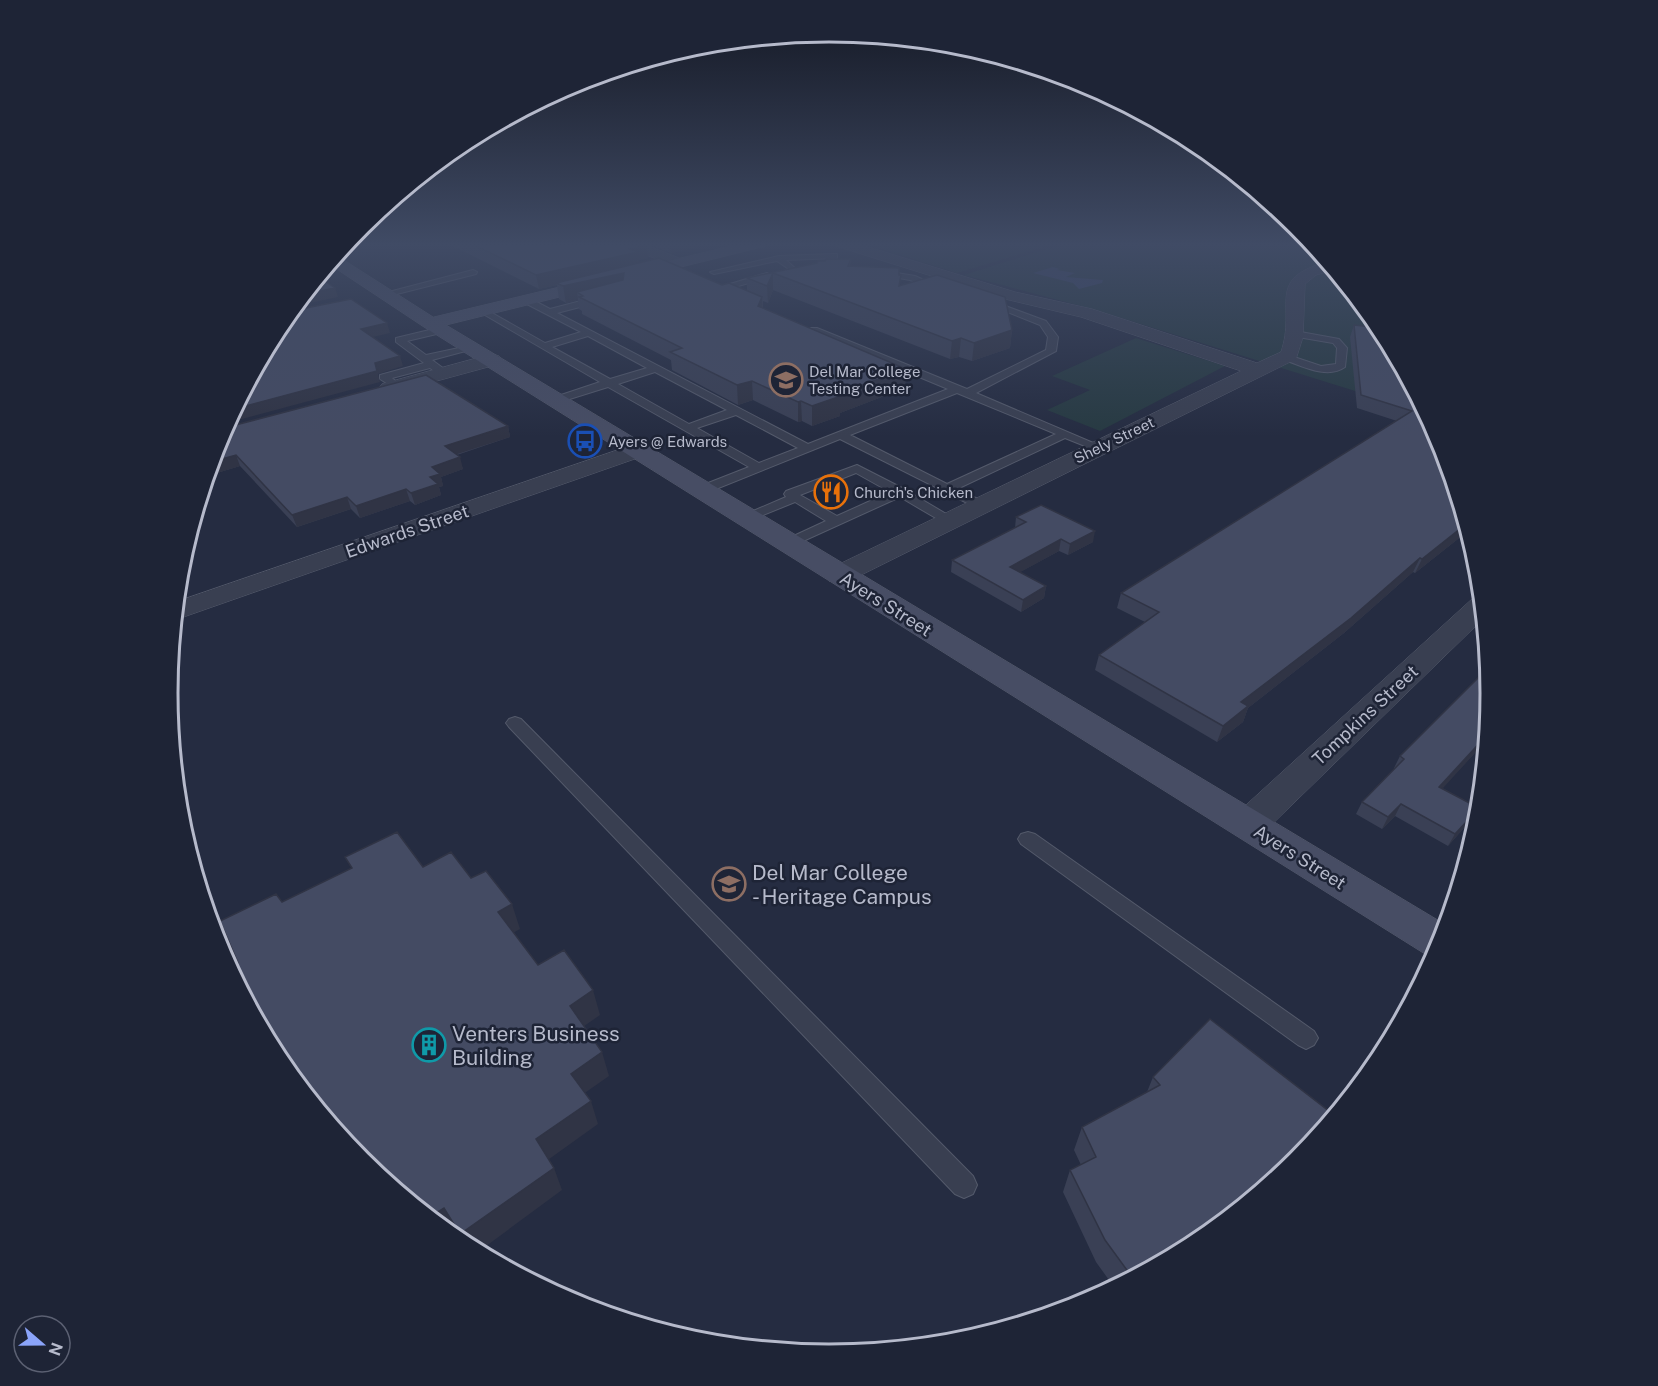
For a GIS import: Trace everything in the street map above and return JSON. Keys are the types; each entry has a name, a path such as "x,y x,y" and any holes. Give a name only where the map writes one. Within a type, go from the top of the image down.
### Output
{"main road":[{"name":"Ayers Street","path":"406,308 1431,938"},
{"path":"436,327 495,308"}],"street":[{"path":"1057,308 1086,313 1258,370"},
{"path":"1285,357 1289,355 1295,340 1294,308"},
{"path":"374,392 396,386 433,366 481,354"},
{"name":"Shely Street","path":"839,575 1285,357"},
{"name":"Edwards Street","path":"184,609 638,450"},
{"name":"Tompkins Street","path":"1248,825 1474,612"}],"lane":[{"path":"541,308 807,448"},
{"path":"549,312 566,308"},
{"path":"702,490 840,435 963,391 1051,351 1053,337 1043,323 1008,308"},
{"path":"482,311 759,468"},
{"path":"433,366 399,340 436,327"},
{"path":"807,327 1099,448"},
{"path":"544,346 589,333"},
{"path":"1285,357 1320,369 1337,369 1341,365 1342,348 1336,341 1295,334"},
{"path":"556,400 656,369"},
{"path":"688,428 736,411"},
{"path":"947,489 1065,434"},
{"path":"840,435 981,506"},
{"path":"835,521 790,494 858,469 951,521"},
{"path":"790,543 900,492"},
{"path":"746,517 795,498"},
{"path":"514,723 964,1185"},
{"path":"1028,839 1306,1038"}],"shaded area":[{"path":"1087,308 1353,308 1393,368 1411,401 1400,405"},
{"path":"1136,338 1225,366 1100,431 1047,410 1090,390 1052,376"}],"building":[{"path":"305,308 364,308 387,323 361,329 400,356 375,363 377,371 244,406 265,367"},
{"path":"601,308 762,308 906,369 837,394 841,396 812,406 752,381 737,385 670,352 682,348"},
{"path":"864,308 1007,308 1012,330 974,343 961,338 952,341"},
{"path":"1354,325 1367,326 1413,405 1445,484 1459,530 1422,559 1420,558 1351,618 1241,702 1248,706 1223,726 1099,655 1159,612 1121,593 1412,411 1361,395"},
{"path":"426,375 508,426 445,446 460,457 432,467 440,474 430,477 438,484 411,493 406,489 356,506 347,497 292,515 236,455 222,459 236,425"},
{"path":"1041,505 1095,531 1070,544 1061,539 1010,567 1046,586 1023,600 952,560 1026,522 1016,517"},
{"path":"1480,676 1478,745 1439,787 1470,803 1467,821 1455,834 1401,804 1388,817 1362,802 1404,759 1400,756"},
{"name":"Venters Business Building","path":"397,832 423,867 451,852 471,878 486,871 512,904 498,912 538,965 564,950 593,990 570,1006 602,1052 571,1074 591,1101 536,1139 554,1168 464,1231 454,1225 444,1208 437,1212 369,1153 313,1089 265,1018 245,981 220,921 276,894 282,902 352,868 345,857"},
{"path":"1210,1019 1328,1110 1289,1153 1225,1209 1191,1234 1128,1271 1105,1240 1070,1170 1096,1157 1082,1127 1160,1085 1153,1077"}],"place":[{"name":"Del Mar College Testing Center","path":"786,380"},
{"name":"Ayers @ Edwards","path":"585,441"},
{"name":"Church's Chicken","path":"831,492"},
{"name":"Del Mar College - Heritage Campus","path":"729,884"},
{"name":"Venters Business Building","path":"429,1045"}]}
